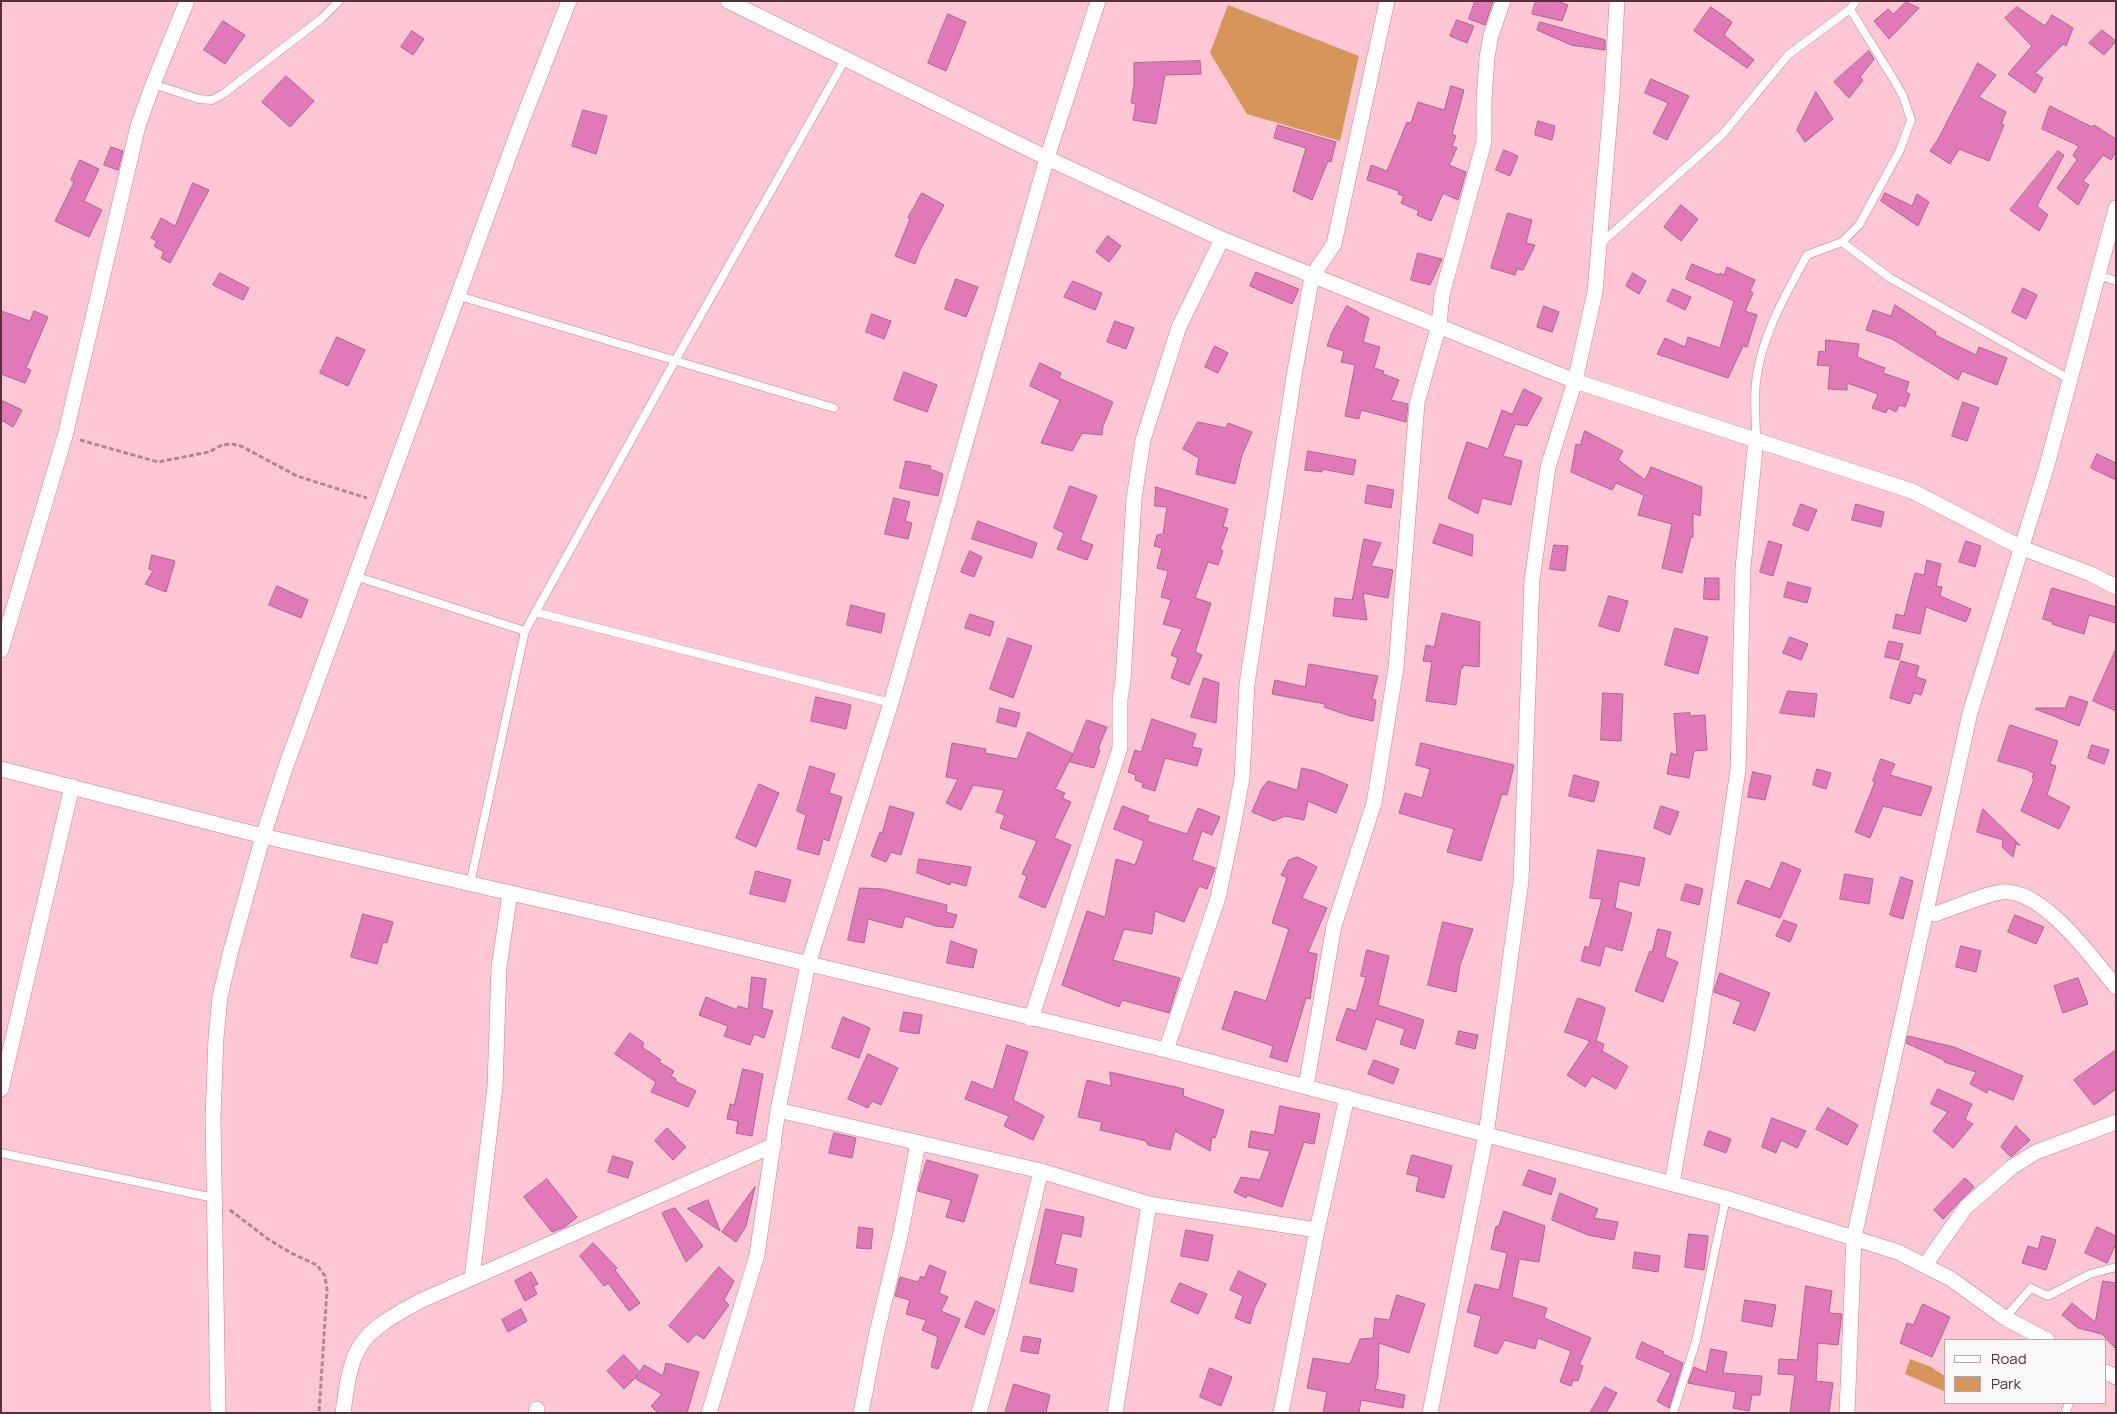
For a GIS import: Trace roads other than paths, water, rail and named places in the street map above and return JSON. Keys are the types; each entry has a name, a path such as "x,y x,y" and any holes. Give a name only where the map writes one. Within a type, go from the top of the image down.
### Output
{"street":[{"path":"1,650 66,436 128,161 153,84 187,1"},
{"path":"218,1413 213,1117 216,1038 220,997 230,954 263,836 286,766 518,134 569,1"},
{"path":"709,1413 757,1255 778,1110 808,964 891,703 1048,158 1098,1"},
{"path":"1166,1050 1218,898 1242,778 1248,684 1294,376 1312,276 1334,244 1387,1"},
{"path":"1306,1086 1334,926 1374,803 1396,668 1416,403 1439,326 1442,295 1484,142 1484,84 1487,57 1491,35 1503,1"},
{"path":"1430,1413 1486,1135 1521,881 1532,580 1548,467 1576,381 1595,292 1612,93 1617,1"},
{"path":"730,2 1048,158 1222,239 1576,381 1912,491 2022,548 2091,574 2116,587"},
{"path":"1847,1413 1854,1238 1970,713 2046,469 2116,208"},
{"path":"1032,1019 1120,748 1120,699 1123,681 1134,498 1143,440 1179,327 1222,239"},
{"path":"1672,1183 1696,1050 1738,770 1743,567 1756,440"},
{"path":"1,769 263,836 1166,1050 1726,1198 1898,1252 1951,1280 2005,1318 2045,1339"},
{"path":"1,1090 72,786"},
{"path":"1927,912 1935,914 2003,892 2026,898 2055,916 2095,959 2116,987"},
{"path":"472,1278 495,1086 499,967 510,893"},
{"path":"1281,1413 1317,1230 1347,1097"},
{"path":"778,1110 1041,1171 1149,1204 1317,1230"},
{"path":"1925,1265 1966,1207 2012,1167 2036,1152 2116,1122"},
{"path":"861,1413 876,1336 901,1232 918,1143"},
{"path":"343,1413 348,1376 356,1351 368,1333 387,1319 420,1301 774,1145"},
{"path":"979,1413 1041,1171"},
{"path":"1115,1413 1149,1204"}],"lane":[{"path":"153,84 199,99 212,100 223,94 321,19 339,1"},
{"path":"1598,247 1722,135 1788,55 1850,9 1856,1"},
{"path":"1756,440 1756,382 1766,335 1807,255 1842,242 1859,225 1900,150 1911,120 1903,96 1850,9"},
{"path":"470,884 526,631 676,359 846,58"},
{"path":"1842,242 1890,278 2069,379"},
{"path":"2098,274 2116,281"},
{"path":"459,296 676,359 834,408"},
{"path":"355,576 526,631"},
{"path":"536,612 891,703"},
{"path":"1,1153 214,1198"},
{"path":"1673,1413 1696,1341 1726,1198"},
{"path":"2005,1318 2031,1288 2048,1296 2090,1274 2116,1267"}]}
